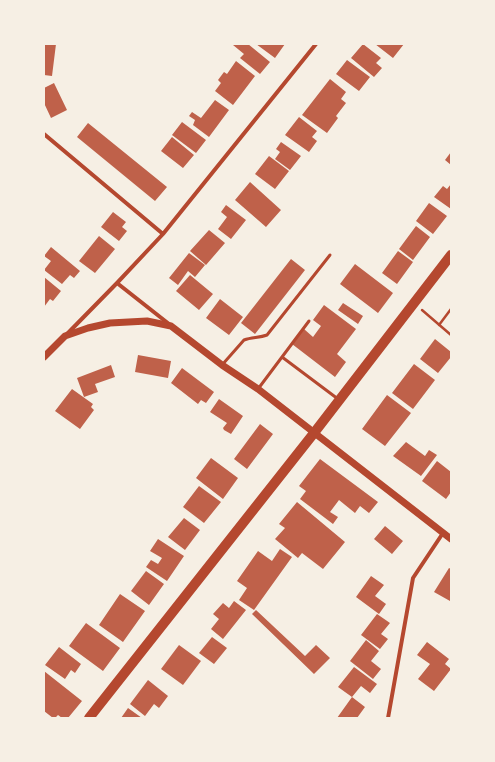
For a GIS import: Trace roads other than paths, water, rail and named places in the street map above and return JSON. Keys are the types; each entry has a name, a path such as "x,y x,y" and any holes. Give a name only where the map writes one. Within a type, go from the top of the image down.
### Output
{"main road":[{"path":"89,718 314,433 451,255"}],"street":[{"path":"44,357 118,283 163,234 316,44"},
{"path":"44,134 163,234"},
{"path":"118,283 171,326 222,365 258,389 451,539"},
{"path":"65,336 110,323 147,321 171,326"},
{"path":"388,718 413,578 443,533"}],"lane":[{"path":"222,365 244,340 267,335 330,255"},
{"path":"258,389 309,321"},
{"path":"282,357 339,400"}]}
